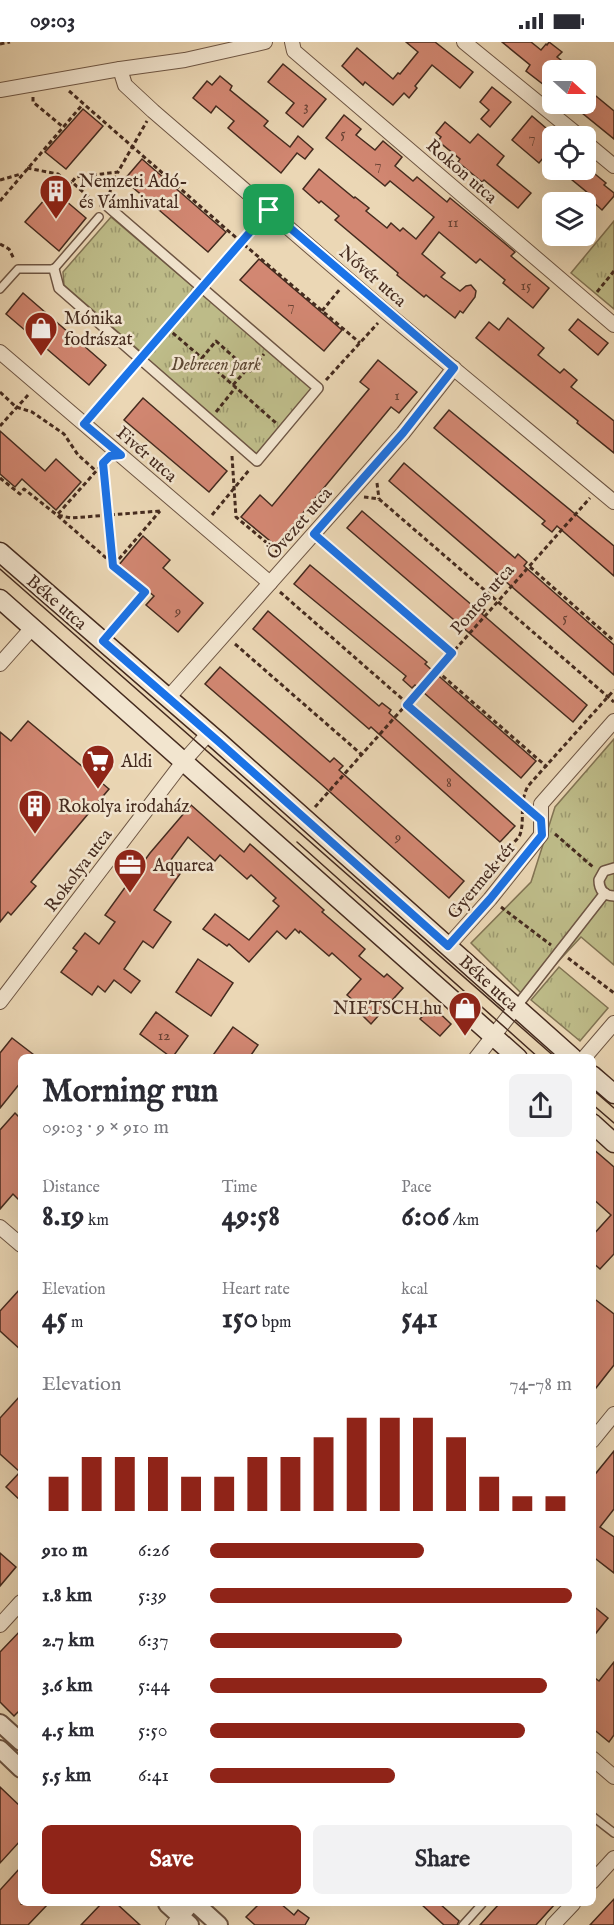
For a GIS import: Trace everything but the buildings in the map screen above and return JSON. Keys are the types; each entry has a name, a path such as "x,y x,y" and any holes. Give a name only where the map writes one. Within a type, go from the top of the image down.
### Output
{"main road":[{"name":"Béke utca","path":"0,552 209,733 569,1054"},
{"name":"Béke utca","path":"0,599 514,1054"},
{"path":"596,1078 614,1094"},
{"path":"596,1127 614,1143"}],"street":[{"path":"0,90 185,60 265,42"},
{"name":"Rokon utca","path":"292,42 294,51 614,324"},
{"path":"464,42 567,126"},
{"name":"Nővér utca","path":"120,69 125,85 153,111 387,313 614,502"},
{"path":"596,151 614,165"},
{"path":"54,269 59,288 257,461 318,388 105,204"},
{"name":"Fivér utca","path":"0,352 270,583"},
{"name":"Övezet utca","path":"168,698 403,433 454,368"},
{"path":"0,664 32,628"},
{"name":"Gyermek tér","path":"448,946 542,835 541,804 614,721"},
{"name":"Rokolya utca","path":"0,1002 183,762 209,733"},
{"path":"479,1054 560,951 609,895 599,885 604,871 614,868"},
{"path":"587,1054 614,1023"},
{"path":"0,1227 18,1242"},
{"path":"596,1436 614,1414"},
{"path":"0,1625 18,1605"},
{"path":"0,1723 18,1739"},
{"path":"0,1749 18,1765"},
{"path":"596,1761 614,1777"},
{"path":"596,1878 614,1858"},
{"path":"170,1906 186,1915 219,1925"},
{"path":"553,1925 571,1906"}],"lane":[{"path":"0,289 18,269 54,269 99,218"},
{"path":"596,1819 614,1833"},
{"path":"463,1925 480,1906"}],"path":[{"path":"0,44 10,42"},
{"path":"66,78 69,93 360,343"},
{"path":"31,85 33,102 63,127"},
{"path":"0,201 83,105"},
{"path":"105,204 118,172 153,111"},
{"path":"27,168 58,174 70,184 72,182 97,205 99,218"},
{"path":"72,182 76,177 118,172"},
{"path":"0,180 22,174"},
{"path":"84,424 269,210"},
{"path":"0,244 9,249 18,269"},
{"path":"588,303 614,271"},
{"path":"322,311 349,280"},
{"path":"318,388 387,313"},
{"path":"167,328 283,430"},
{"path":"202,358 216,341 250,371 270,347"},
{"path":"209,420 247,369"},
{"path":"0,426 37,384"},
{"path":"0,392 16,407 32,412 64,434 78,454 96,471"},
{"path":"232,439 236,517 289,562"},
{"path":"57,515 110,456 121,455"},
{"path":"203,525 257,461"},
{"path":"103,463 113,566"},
{"path":"1,480 20,494 24,489 145,592 103,641"},
{"name":"Pontos utca","path":"314,808 598,488"},
{"path":"347,496 379,499 614,702"},
{"path":"113,566 171,498"},
{"path":"57,515 71,518 110,517 160,512"},
{"path":"314,534 452,653"},
{"path":"529,566 614,641"},
{"path":"270,583 601,875"},
{"path":"225,634 362,754"},
{"path":"437,671 547,767"},
{"path":"490,899 614,993"}],"green space":[{"path":"111,217 197,290 141,352 64,285 63,272"},
{"path":"614,221 614,309 571,273 593,246 596,246 596,243"},
{"name":"Debrecen park","path":"201,288 318,388 257,461 140,358"},
{"path":"614,739 614,965 581,937 525,997 471,943 531,882 555,807"},
{"path":"559,967 608,1008 580,1041 531,1000"}],"tram line":[{"path":"0,569 551,1054"},
{"path":"297,842 535,1054"},
{"path":"596,1092 614,1108"},
{"path":"596,1107 614,1123"}],"place":[{"name":"Nemzeti Adó- és Vámhivatal","path":"56,220"},
{"name":"Mónika fodrászat","path":"41,357"},
{"name":"Aldi","path":"98,790"},
{"name":"Rokolya irodaház","path":"35,835"},
{"name":"Aquarea","path":"130,894"},
{"name":"NIETSCH.hu","path":"465,1037"}],"route":[{"path":"269,210 454,368 403,433 314,534 452,653 407,705 541,820 542,835 448,946 103,641 145,592 113,566 103,463 110,456 121,455 84,424 269,210"}]}
